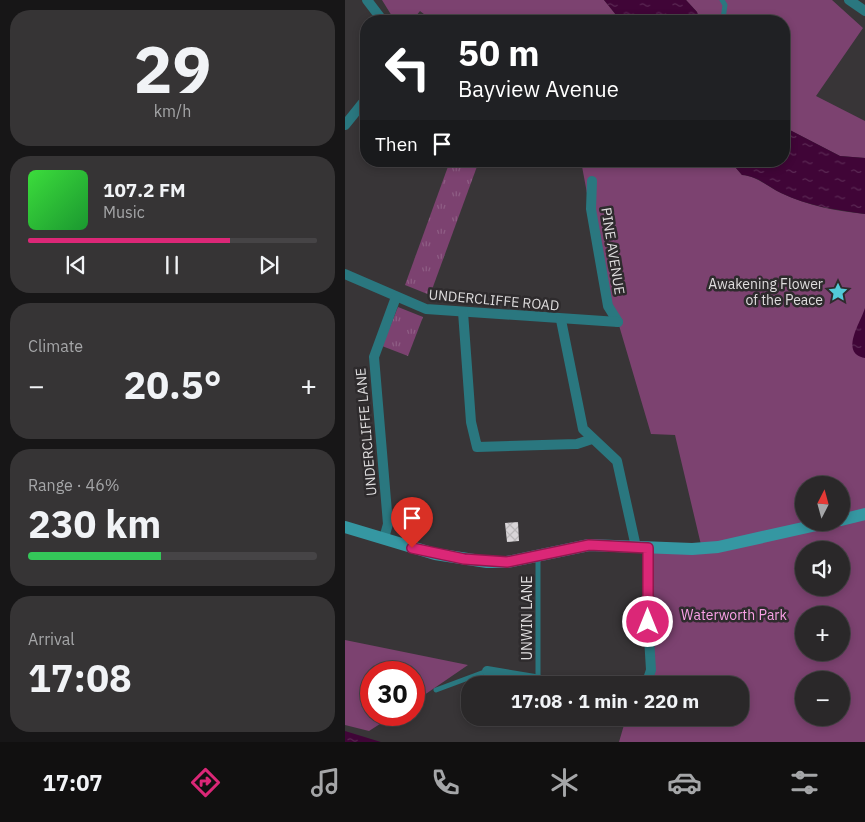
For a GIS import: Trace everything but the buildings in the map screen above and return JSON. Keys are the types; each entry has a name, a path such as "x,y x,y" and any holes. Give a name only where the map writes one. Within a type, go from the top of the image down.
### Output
{"main road":[{"path":"850,518 865,514"},
{"path":"345,527 412,548 472,560 507,562 589,545 642,548 718,547 795,530"}],"street":[{"path":"367,0 378,15"},
{"path":"849,0 865,11"},
{"path":"345,125 360,106"},
{"name":"PINE AVENUE","path":"592,181 591,208 606,296 608,306 618,322"},
{"name":"UNDERCLIFFE ROAD","path":"345,274 427,309 561,320 618,322"},
{"name":"UNDERCLIFFE LANE","path":"384,538 388,524 374,357 396,297"},
{"path":"463,312 471,422 477,447 577,444 592,439"},
{"path":"561,320 583,429 617,461 642,548 651,670 649,676"},
{"path":"487,671 519,676"}],"lane":[{"path":"722,0 725,5 724,15"},
{"name":"UNWIN LANE","path":"538,556 538,676"},
{"path":"436,690 487,671"}],"green space":[{"path":"382,0 604,0 616,15 425,15 420,11 417,15 391,15"},
{"path":"686,0 832,0 863,28 816,96 865,121 865,158 840,156 790,130 790,15 698,15"},
{"path":"448,167 477,167 430,295 405,285"},
{"name":"Waterworth Park","path":"582,167 735,167 742,175 758,180 791,198 822,207 865,214 865,742 619,742 624,726 749,726 749,676 649,676 651,670 642,548 702,549 675,435 651,434 618,322 608,306"},
{"path":"398,307 423,317 408,356 382,346"},
{"path":"345,640 468,665 425,694 425,661 360,661 360,726 377,726 369,731 345,725"}],"water":[{"path":"604,0 686,0 698,15 616,15"},
{"path":"790,130 840,156 865,158 865,214 822,207 801,201 776,191 758,180 742,175 735,167 790,167"},
{"path":"865,308 865,358 857,355 853,350 853,344 856,329"},
{"path":"345,731 381,742 345,742"}],"place":[{"name":"Awakening Flower of the Peace","path":"838,292"}],"route":[{"path":"412,548 464,559 507,562 589,545 600,544 648,548 648,622"}]}
